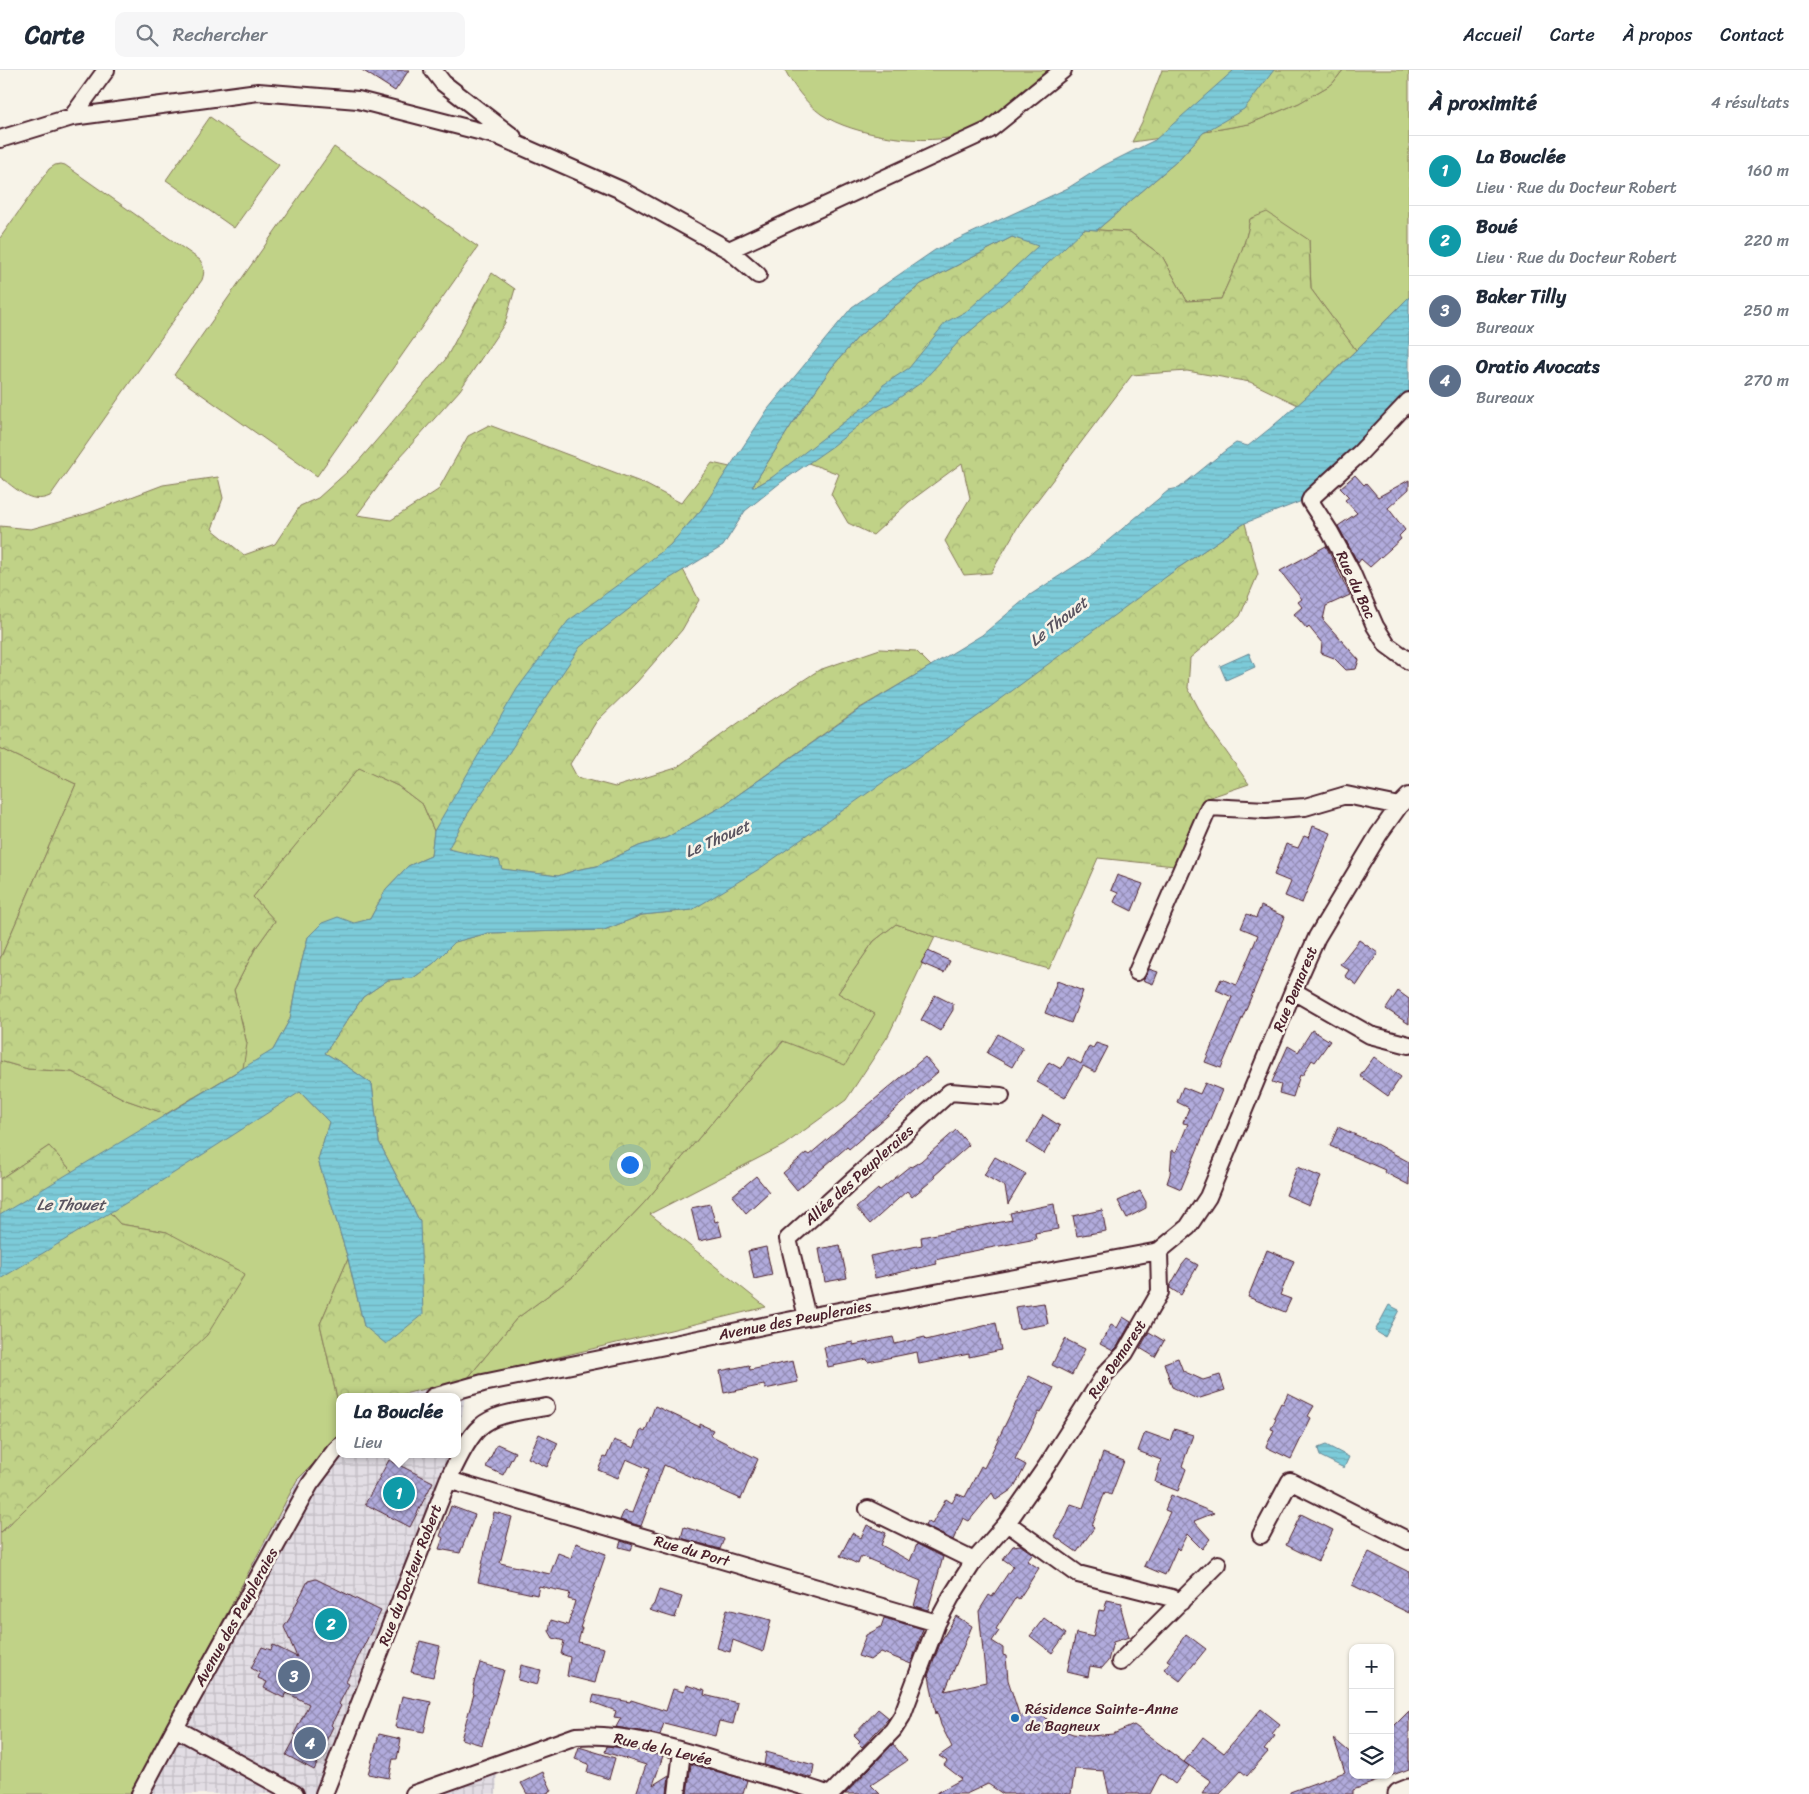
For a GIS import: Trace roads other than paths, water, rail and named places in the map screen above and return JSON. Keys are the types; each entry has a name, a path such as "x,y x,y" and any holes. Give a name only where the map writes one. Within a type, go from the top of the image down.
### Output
{"main road":[{"path":"1399,1794 1409,1790"}],"street":[{"path":"72,117 106,70"},
{"path":"432,70 443,83 530,150"},
{"path":"729,250 989,130 1063,70"},
{"path":"0,139 72,117 258,92 358,100 498,136 621,190 729,250 758,275"},
{"name":"Rue du Bac","path":"1409,401 1359,454 1312,497 1310,501 1330,532 1351,571 1375,626 1387,645 1409,661"},
{"path":"1137,972 1209,807 1266,810 1305,807 1346,795 1404,801"},
{"name":"Rue Demarest","path":"831,1794 893,1730 902,1716 937,1622 951,1597 974,1561 1007,1523 1046,1467 1105,1374 1124,1353 1160,1292 1159,1251 1188,1227 1208,1197 1317,937 1378,834 1404,801"},
{"path":"1293,991 1370,1036 1409,1045"},
{"name":"Allée des Peupleraies","path":"807,1317 788,1239 950,1092 1001,1096"},
{"name":"Avenue des Peupleraies","path":"447,1393 483,1383 807,1317 1159,1251"},
{"name":"Rue du Docteur Robert","path":"461,1453 479,1427 495,1418 546,1407"},
{"name":"Avenue des Peupleraies","path":"140,1794 310,1484 336,1450"},
{"name":"Rue du Docteur Robert","path":"324,1794 448,1480 459,1458"},
{"name":"Rue du Port","path":"448,1480 937,1622"},
{"path":"1262,1535 1290,1481 1409,1541"},
{"path":"868,1509 974,1561"},
{"path":"1007,1523 1078,1574 1181,1602"},
{"path":"1120,1662 1218,1564"},
{"path":"175,1728 295,1794"},
{"name":"Rue de la Levée","path":"414,1794 576,1736 615,1736 682,1751 826,1794"},
{"path":"677,1794 682,1751"}],"water":[{"name":"Le Thouet","path":"1234,70 1274,70 1244,109 1203,133 1177,161 1097,230 1084,229 1025,285 962,338 922,382 877,411 745,511 723,546 664,582 580,647 467,815 448,849 499,860 502,869 558,876 597,866 639,846 666,838 721,807 861,708 982,635 1030,595 1087,558 1169,490 1179,488 1236,443 1248,446 1311,393 1409,297 1409,392 1302,501 1245,523 1178,568 978,716 759,869 692,910 642,915 604,930 488,933 455,942 434,963 413,978 388,980 363,997 325,1053 372,1084 379,1142 420,1222 423,1314 386,1344 364,1326 348,1259 318,1160 329,1122 300,1092 149,1189 0,1279 0,1215 273,1050 290,1019 297,980 308,937 322,923 338,917 354,923 370,919 386,889 408,866 431,856 434,831 517,689 568,621 670,545 701,510 768,409 852,307 935,250 1068,188 1103,166 1155,140","holes":["1012,237 1038,246 967,311 946,322 909,368 883,385 873,400 771,478 752,487 792,424 832,367 858,337 921,284"]},
{"path":"1249,653 1255,667 1226,680 1220,666"},
{"path":"1389,1305 1399,1310 1385,1337 1375,1331"},
{"path":"1326,1445 1349,1457 1344,1468 1320,1456 1318,1448"}],"place":[{"name":"La Bouclée","path":"399,1493"},
{"name":"Boué","path":"331,1624"},
{"name":"Baker Tilly","path":"294,1676"},
{"name":"Résidence Sainte-Anne de Bagneux","path":"1015,1718"},
{"name":"Oratio Avocats","path":"310,1743"}]}
